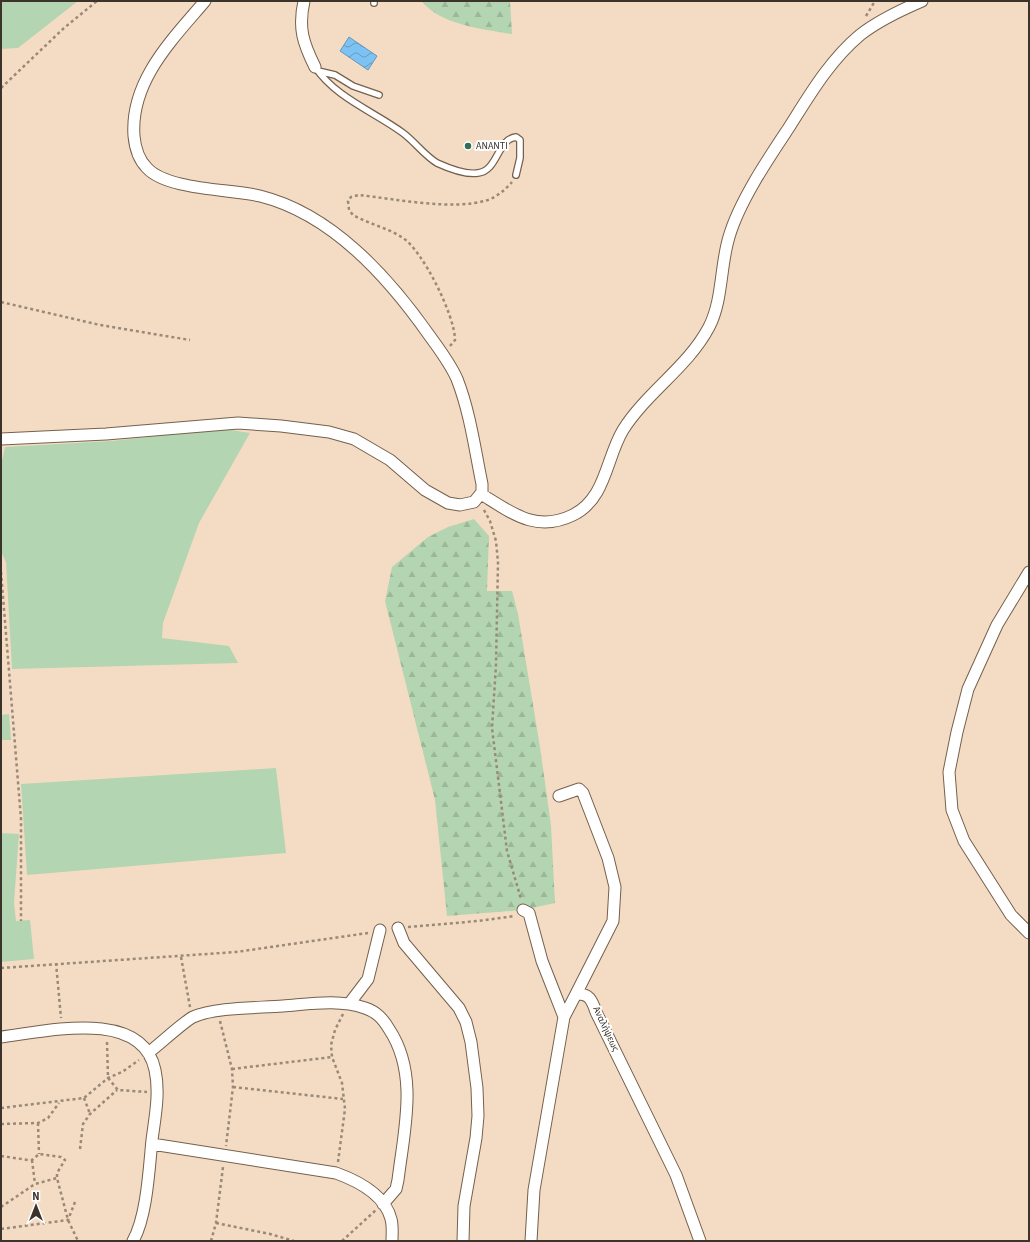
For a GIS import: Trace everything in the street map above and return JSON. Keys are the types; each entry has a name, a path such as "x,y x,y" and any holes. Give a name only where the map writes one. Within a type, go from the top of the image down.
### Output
{"street":[{"path":"1,439 106,434 238,423 308,429 343,435 368,446 390,460 425,490 440,500 460,505 469,504 479,497 482,484 461,392 452,369 414,313 383,277 350,245 298,211 262,197 172,182 160,178 146,167 141,159 135,140 134,127 138,99 159,56 205,1"},
{"path":"304,1 301,20 302,34 308,52 317,69"},
{"path":"479,497 517,516 533,522 559,520 573,515 586,506 599,490 613,450 623,430 638,410 697,345 709,327 718,299 729,236 765,164 827,68 862,34 899,10 922,1"},
{"path":"1029,572 997,625 968,690 957,732 949,772 952,810 964,841 1011,915 1029,933"},
{"path":"531,1241 534,1190 564,1017 613,921 615,887 608,858 583,793 579,789 559,796"},
{"path":"526,911 542,961 564,1017"},
{"path":"398,928 404,942 459,1008 466,1022 471,1042 477,1088 478,1116 476,1138 464,1206 463,1241"},
{"path":"349,1004 368,979 380,930"},
{"name":"Αναλήψεως","path":"576,994 584,993 592,1000 596,1012 676,1175 700,1241"},
{"path":"148,1053 193,1018 217,1012 329,1003 349,1004 377,1013 385,1022 401,1050 408,1079 408,1097 398,1180 396,1189 383,1204"},
{"path":"1,1037 88,1027 107,1029 129,1036 148,1053 155,1070 157,1092 152,1144 142,1215 133,1241"},
{"path":"152,1144 225,1154 336,1173 354,1179 365,1186 383,1204 391,1219 392,1241"}],"lane":[{"path":"317,69 335,74 353,86 379,95"},
{"path":"317,69 328,83 336,90 404,134 433,160 448,167 470,173 483,172 490,166 508,140 516,137 520,140 521,149 516,175"}],"path":[{"path":"1,88 64,28 97,1"},
{"path":"441,351 453,343 455,335 453,324 427,265 415,249 404,238 354,215 349,210 348,201 351,197 359,195 436,203 478,202 498,195 512,182 516,175"},
{"path":"1,302 100,326 190,340"},
{"path":"398,928 478,921 526,911 507,851 492,728 496,665 498,562 496,541 490,521 479,497"},
{"path":"1,572 22,834 21,921"},
{"path":"1,968 56,963 181,957 236,952 380,930"},
{"path":"181,957 193,1018"},
{"path":"56,963 62,1030"},
{"path":"336,1173 345,1109 342,1083 332,1057 331,1045 335,1030 349,1004"},
{"path":"210,1241 216,1223 234,1087 232,1069 217,1012"},
{"path":"107,1029 108,1078 118,1090"},
{"path":"1,1108 84,1098 108,1078 122,1072 148,1053"},
{"path":"232,1069 332,1057"},
{"path":"234,1087 344,1099"},
{"path":"80,1149 83,1124 90,1114 118,1090 157,1092"},
{"path":"84,1098 90,1114"},
{"path":"1,1124 38,1123 48,1118 60,1102"},
{"path":"38,1123 39,1154"},
{"path":"1,1156 32,1160 39,1154 62,1157 65,1160 57,1173 57,1178 68,1220 78,1241"},
{"path":"32,1160 35,1184"},
{"path":"1,1207 35,1184 57,1178"},
{"path":"68,1220 75,1202"},
{"path":"342,1241 383,1204"},
{"path":"1,1229 68,1220"},
{"path":"216,1223 270,1234 294,1241"}],"green space":[{"path":"1,1 78,1 18,48 1,49"},
{"path":"422,1 510,1 512,34 463,25 439,15 429,9"},
{"path":"225,429 250,433 199,523 163,623 162,638 229,646 238,663 12,669 6,562 1,552 1,465 5,447 111,441"},
{"path":"474,519 489,536 487,591 512,591 518,614 551,825 555,903 523,910 447,916 435,800 385,601 392,567 428,537 448,527"},
{"path":"9,714 11,740 1,740 1,715"},
{"path":"276,768 286,853 27,875 21,784"},
{"path":"1,833 19,834 14,903 16,921 30,920 34,959 1,962"}],"water":[{"path":"349,37 377,56 368,70 340,51"}],"place":[{"name":"ΑΝΑΝΤΙ","path":"468,146"}]}
